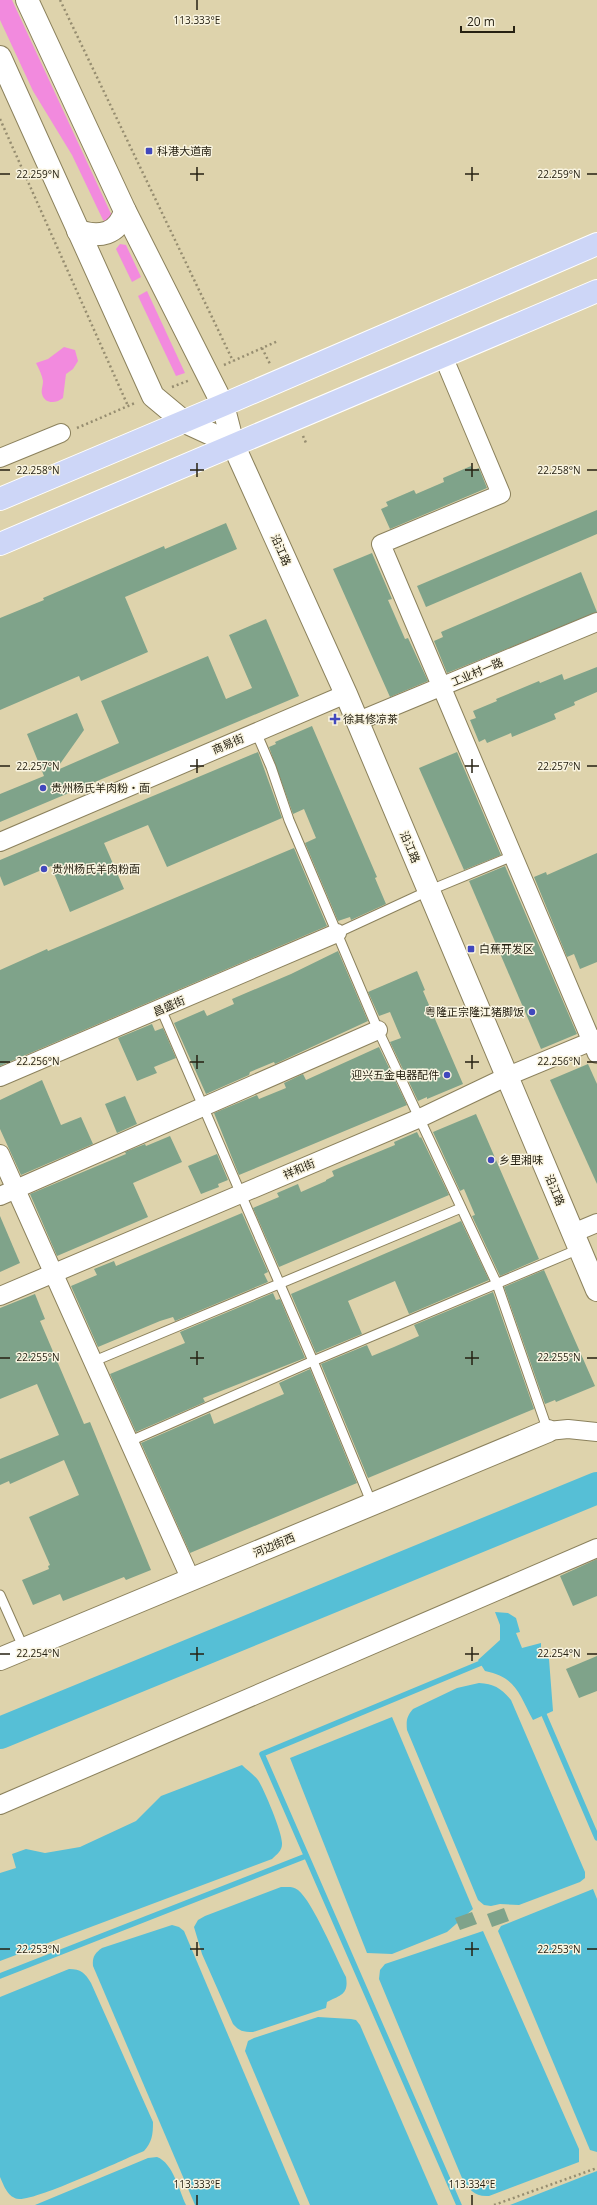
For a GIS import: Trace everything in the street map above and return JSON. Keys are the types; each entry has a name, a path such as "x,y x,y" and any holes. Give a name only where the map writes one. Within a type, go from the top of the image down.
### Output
{"highway":[{"path":"0,499 597,244"},
{"path":"0,544 597,291"}],"street":[{"name":"沿江路","path":"27,0 125,211 223,405 233,444 346,694 356,722 508,1076 597,1290"},
{"path":"0,57 153,396 183,421 233,444"},
{"path":"78,231 92,235 107,234 120,224 125,211"},
{"path":"443,356 501,494 381,544 595,1045"},
{"path":"0,458 61,433"},
{"name":"工业村一路","path":"356,722 597,622"},
{"name":"商易街","path":"0,842 346,694"},
{"name":"昌盛街","path":"0,1077 337,933"},
{"path":"8,1193 378,1030"},
{"name":"祥和街","path":"0,1296 420,1118 508,1076 595,1045"},
{"path":"0,1154 8,1193 53,1274 191,1580"},
{"path":"576,1241 597,1223"},
{"path":"548,1431 568,1429 597,1432"},
{"name":"河边街西","path":"0,1659 548,1431"},
{"path":"0,1805 597,1548"}],"lane":[{"path":"256,732 271,767 289,820 378,1030 496,1284 548,1431"},
{"path":"337,933 428,891 513,856"},
{"path":"161,1009 313,1361 372,1504"},
{"path":"92,1362 280,1285 461,1208"},
{"path":"128,1442 313,1361 496,1284 576,1241"},
{"path":"0,1595 24,1649"}],"path":[{"path":"60,0 233,361"},
{"path":"0,119 128,406"},
{"path":"494,2205 597,2168"}],"shaded area":[{"path":"0,0 12,0 112,216 106,222 103,220 72,155 33,91 0,20"},
{"path":"120,244 126,245 141,277 132,282 116,249"},
{"path":"147,291 185,373 176,376 138,296"},
{"path":"64,347 75,350 78,361 73,369 66,374 63,398 55,402 51,402 46,400 42,394 43,381 36,363 48,359"}],"water":[{"path":"495,1612 508,1613 516,1618 520,1632 516,1633 522,1648 541,1643 541,1652 549,1659 553,1711 533,1720 520,1695 510,1682 495,1674 485,1671 478,1660 500,1640 500,1625"},
{"path":"479,1683 497,1687 511,1700 585,1872 585,1878 580,1882 519,1905 500,1904 491,1906 484,1905 478,1900 407,1730 407,1718 413,1709 457,1688"},
{"path":"392,1717 473,1909 447,1932 392,1954 367,1953 290,1758"},
{"path":"242,1765 255,1776 261,1785 280,1831 282,1846 279,1852 272,1859 0,1961 0,1873 16,1868 12,1854 26,1849 45,1853 80,1847 136,1821 161,1796"},
{"path":"281,1887 294,1888 304,1896 324,1931 346,1977 346,1988 340,1996 327,2002 326,2008 253,2032 239,2030 233,2024 202,1954 194,1927 198,1920 205,1916"},
{"path":"593,1889 597,1899 597,2152 590,2150 498,1931 501,1926"},
{"path":"172,1925 179,1927 184,1931 300,2205 195,2205 93,1966 94,1956 102,1948"},
{"path":"483,1931 579,2149 579,2162 489,2196 476,2194 473,2192 462,2178 379,1979 380,1970 385,1964"},
{"path":"69,1969 82,1972 91,1983 153,2122 152,2135 149,2144 144,2151 61,2187 29,2198 19,2199 9,2194 0,2177 0,1997"},
{"path":"318,2017 351,2019 356,2020 360,2025 438,2205 310,2205 245,2051 248,2041 254,2038"},
{"path":"157,2157 163,2160 171,2171 186,2205 35,2205 148,2158"},
{"path":"597,2171 597,2205 510,2205"}],"building":[{"path":"471,466 473,470 479,468 487,488 390,529 381,509 388,506 386,502 414,490 416,494 444,482 443,478"},
{"path":"597,510 597,534 426,607 417,586"},
{"path":"226,523 237,549 125,597 148,652 81,681 79,676 0,710 0,618 44,600 43,598 164,546 165,549"},
{"path":"372,553 392,599 388,600 405,639 408,638 428,681 390,697 333,569"},
{"path":"581,572 597,612 447,673 434,641 443,637 441,632"},
{"path":"266,619 299,696 0,822 0,794 44,776 27,734 77,713 84,730 55,771 119,743 101,701 208,656 226,699 252,688 229,635"},
{"path":"597,667 597,692 574,702 575,705 554,714 556,719 512,737 511,733 487,743 485,739 479,742 470,720 476,718 473,711 497,701 496,699 539,681 540,683 562,674 564,680"},
{"path":"312,726 377,877 375,878 386,904 351,920 350,917 338,921 305,843 316,838 304,809 293,814 269,747 276,744 275,742"},
{"path":"258,752 282,818 167,867 148,825 104,843 124,889 70,912 51,866 4,886 0,876 0,860"},
{"path":"457,752 501,855 464,870 419,768"},
{"path":"294,848 327,926 0,1066 0,970 47,949 48,951"},
{"path":"597,853 597,962 580,969 574,954 567,957 534,877 546,872 547,875"},
{"path":"505,866 577,1034 541,1049 469,881"},
{"path":"338,951 368,1021 275,1064 274,1062 250,1072 249,1075 206,1094 174,1023 204,1010 207,1016 234,1004 232,999 291,974"},
{"path":"417,971 425,990 423,991 463,1084 427,1099 427,1097 418,1101 390,1042 401,1038 390,1012 379,1016 368,992"},
{"path":"152,1024 155,1031 163,1028 176,1058 154,1067 157,1073 137,1081 118,1038"},
{"path":"379,1047 407,1105 239,1175 214,1113 257,1095 259,1099 286,1088 284,1083 303,1074 306,1080"},
{"path":"588,1064 597,1084 597,1184 550,1080"},
{"path":"42,1080 61,1125 81,1117 93,1144 21,1175 0,1129 0,1100"},
{"path":"125,1096 137,1124 117,1133 105,1104"},
{"path":"476,1114 539,1259 500,1276 472,1216 475,1215 464,1189 460,1191 433,1132"},
{"path":"417,1132 420,1138 421,1137 449,1195 279,1267 253,1208 279,1197 277,1193 298,1184 301,1192 326,1181 334,1176 332,1171 395,1145 394,1142"},
{"path":"170,1136 182,1162 133,1183 148,1217 57,1256 30,1194 126,1154 125,1152 145,1144 146,1146"},
{"path":"217,1154 228,1180 218,1184 219,1187 201,1194 188,1166"},
{"path":"242,1213 268,1272 264,1274 268,1282 175,1321 173,1317 160,1321 98,1347 71,1286 97,1275 94,1269 114,1261 116,1266"},
{"path":"0,1216 20,1263 0,1272"},
{"path":"461,1221 489,1280 409,1314 395,1281 348,1301 362,1334 316,1353 291,1294"},
{"path":"544,1270 595,1386 556,1402 555,1400 545,1404 504,1287"},
{"path":"493,1292 534,1409 368,1478 321,1364 367,1345 372,1356 394,1347 419,1336 414,1325"},
{"path":"273,1293 276,1300 280,1299 305,1358 203,1398 205,1402 136,1432 110,1374 185,1343 180,1332"},
{"path":"35,1294 45,1319 40,1321 84,1424 90,1422 151,1570 126,1580 124,1577 63,1601 60,1594 33,1605 22,1580 49,1569 48,1566 50,1565 29,1517 79,1495 64,1460 10,1484 9,1481 0,1485 0,1459 59,1435 37,1384 0,1399 0,1308"},
{"path":"310,1369 357,1483 190,1553 141,1443 210,1413 214,1424 284,1394 279,1383"},
{"path":"597,1559 597,1596 573,1606 560,1576"},
{"path":"597,1656 597,1691 579,1698 566,1669"},
{"path":"504,1908 509,1921 492,1927 487,1914"},
{"path":"472,1912 477,1924 460,1930 455,1918"}],"waterway":[{"path":"0,1733 597,1488"},
{"path":"459,2205 262,1754 481,1663"},
{"path":"542,1710 597,1838"},
{"path":"0,1976 306,1856"}],"place":[{"name":"科港大道南","path":"149,151"},
{"name":"徐其修凉茶","path":"335,719"},
{"name":"贵州杨氏羊肉粉・面","path":"43,788"},
{"name":"贵州杨氏羊肉粉面","path":"44,869"},
{"name":"白蕉开发区","path":"471,949"},
{"name":"粤隆正宗隆江猪脚饭","path":"532,1012"},
{"name":"迎兴五金电器配件","path":"447,1075"},
{"name":"乡里湘味","path":"491,1160"}]}
